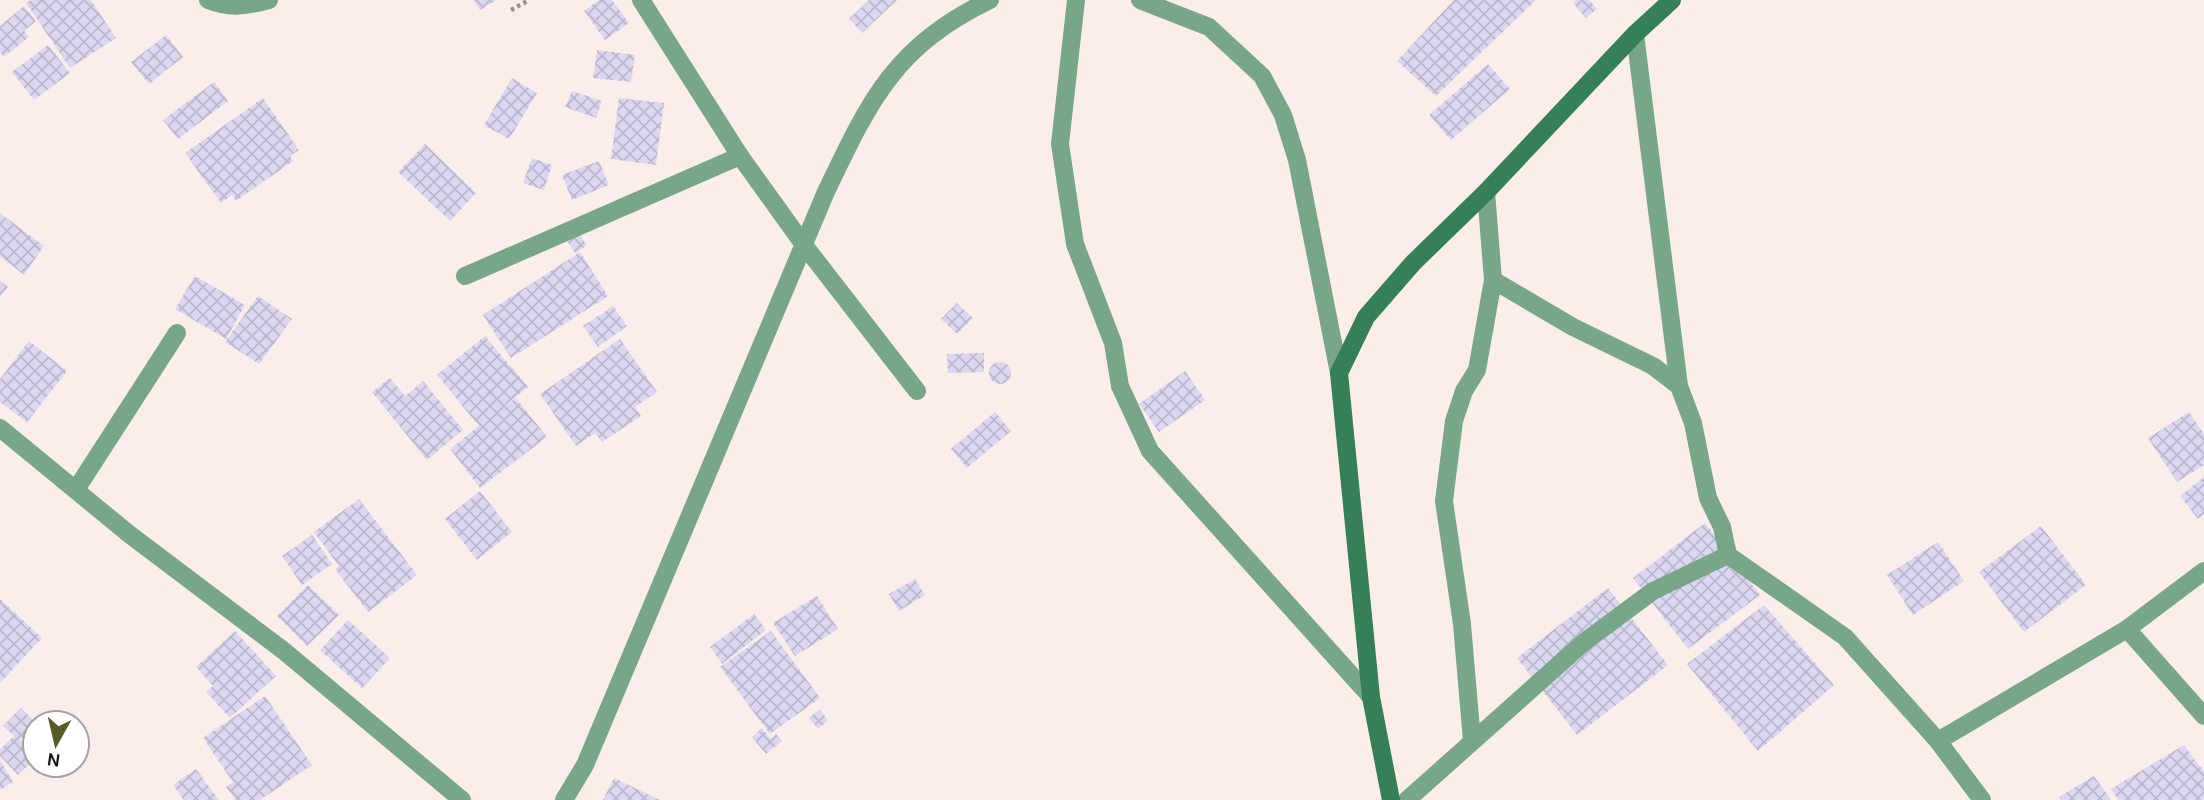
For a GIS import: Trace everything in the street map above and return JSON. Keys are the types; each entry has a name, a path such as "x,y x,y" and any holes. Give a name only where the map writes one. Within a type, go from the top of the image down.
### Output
{"street":[{"path":"208,0 226,6 248,6 269,0"},
{"path":"641,0 740,156 804,245 917,391"},
{"path":"564,800 584,765 638,643 804,245 865,111 892,71 961,14 990,0"},
{"path":"1076,0 1060,144 1075,244 1113,343 1120,386 1150,451 1371,697"},
{"path":"1140,0 1209,27 1262,76 1283,115 1297,160 1339,373 1371,697 1391,800"},
{"path":"1339,373 1366,317 1413,263 1486,192 1635,34 1672,0"},
{"path":"1635,34 1679,386 1693,423 1708,498 1722,527 1728,555 1845,637 1938,741 1982,800"},
{"path":"465,276 740,156"},
{"path":"1472,741 1462,624 1444,501 1454,421 1464,391 1477,370 1493,280 1486,192"},
{"path":"1493,280 1573,327 1653,366 1679,386"},
{"path":"77,488 177,334"},
{"path":"0,428 77,488 129,534 284,651 462,800"},
{"path":"1407,800 1583,643 1653,591 1728,555"},
{"path":"1938,741 2127,629 2204,572"},
{"path":"2127,629 2204,716"}],"path":[{"path":"511,10 529,0"}],"building":[{"path":"31,0 91,0 116,38 70,68 26,3"},
{"path":"474,0 497,0 480,10"},
{"path":"599,0 612,0 629,23 605,40 584,11"},
{"path":"869,0 897,0 862,33 849,19"},
{"path":"1454,0 1536,0 1436,96 1397,61"},
{"path":"1576,0 1589,0 1597,9 1586,18 1573,3"},
{"path":"24,6 36,21 24,31 29,37 4,57 0,52 0,26"},
{"path":"166,35 183,57 149,84 131,62"},
{"path":"48,45 70,73 34,100 12,72"},
{"path":"597,50 635,55 631,82 593,78"},
{"path":"1488,64 1510,89 1451,140 1429,115"},
{"path":"512,78 537,93 509,139 484,125"},
{"path":"214,82 228,101 178,139 163,120"},
{"path":"572,91 602,101 596,118 565,107"},
{"path":"263,98 299,150 290,156 293,161 236,201 232,195 221,203 185,153"},
{"path":"619,98 664,103 656,165 611,159"},
{"path":"425,144 476,193 450,221 398,172"},
{"path":"532,158 552,165 544,190 523,183"},
{"path":"599,161 609,185 572,200 562,175"},
{"path":"0,213 44,246 24,275 0,256"},
{"path":"576,230 587,245 575,253 565,238"},
{"path":"580,252 608,296 511,358 483,315"},
{"path":"195,276 245,305 226,339 175,309"},
{"path":"0,281 8,287 0,296"},
{"path":"258,296 292,319 259,364 225,342"},
{"path":"957,303 973,318 957,334 941,319"},
{"path":"613,306 627,326 598,347 583,326"},
{"path":"485,336 528,387 502,408 516,398 547,437 480,488 450,449 479,426 437,375"},
{"path":"620,339 657,392 635,407 641,416 602,442 595,433 576,446 540,394"},
{"path":"29,341 67,371 27,422 0,402 0,379"},
{"path":"984,353 984,372 948,373 947,354"},
{"path":"1000,362 1008,365 1011,373 1008,381 1000,384 992,381 989,373 992,365"},
{"path":"1185,371 1205,400 1159,432 1139,404"},
{"path":"390,378 405,396 423,381 463,430 427,460 372,392"},
{"path":"995,412 1011,431 967,468 951,449"},
{"path":"2189,412 2204,434 2204,465 2177,482 2148,438"},
{"path":"2204,477 2204,514 2198,519 2180,496"},
{"path":"480,491 512,532 477,560 445,519"},
{"path":"359,499 417,575 368,612 335,569 339,566 314,532"},
{"path":"1705,523 1760,595 1688,649 1633,578"},
{"path":"2041,526 2086,585 2024,632 1979,572"},
{"path":"312,535 332,564 302,585 282,556"},
{"path":"1938,542 1964,581 1913,615 1887,575"},
{"path":"915,579 925,595 899,611 889,594"},
{"path":"308,585 339,615 307,646 277,616"},
{"path":"1608,588 1668,665 1577,735 1517,658"},
{"path":"817,596 838,629 795,656 773,623"},
{"path":"0,599 42,638 0,683"},
{"path":"1764,605 1834,685 1758,751 1687,664"},
{"path":"754,614 766,630 722,664 710,647"},
{"path":"348,620 390,658 362,688 320,650"},
{"path":"235,631 276,676 230,718 206,692 213,686 196,667"},
{"path":"771,631 820,698 770,734 720,667"},
{"path":"265,696 312,765 260,800 236,800 226,787 233,782 203,738"},
{"path":"22,709 21,772 18,775 0,756 0,749 14,736 3,726"},
{"path":"820,709 828,721 818,729 809,718"},
{"path":"762,728 771,739 776,734 782,741 766,754 752,737"},
{"path":"2184,745 2204,772 2204,800 2118,800 2111,789"},
{"path":"0,760 13,782 0,790"},
{"path":"196,769 219,800 184,800 173,785"},
{"path":"2094,776 2111,800 2061,800 2059,797"},
{"path":"614,778 660,800 603,800"}]}
